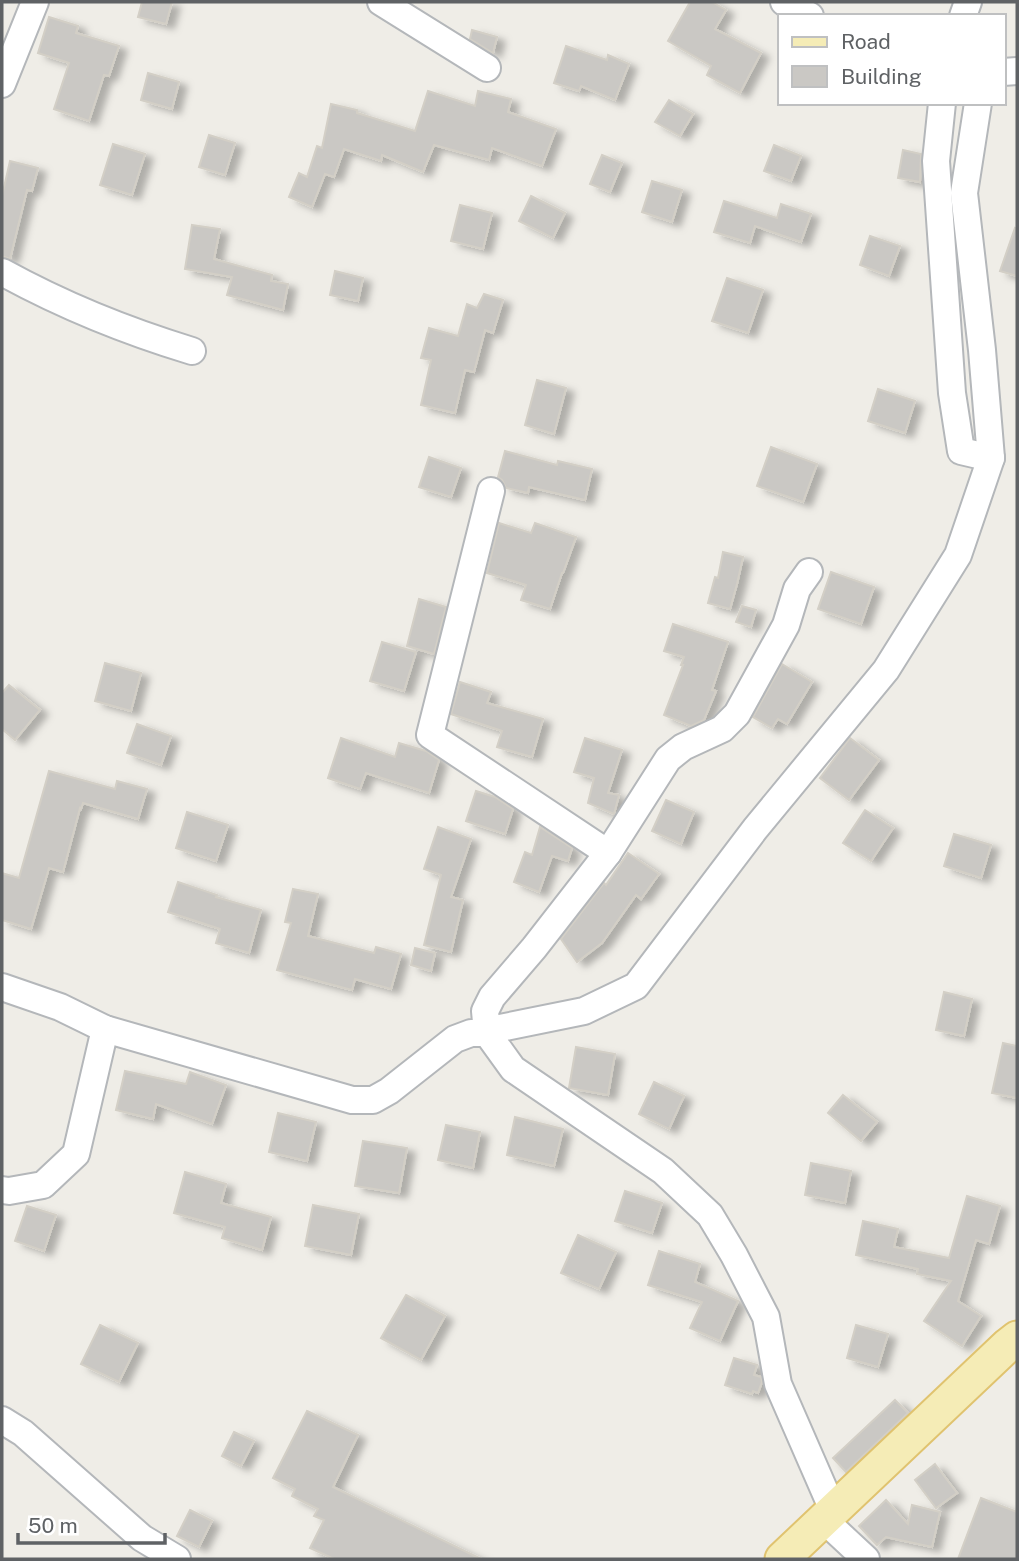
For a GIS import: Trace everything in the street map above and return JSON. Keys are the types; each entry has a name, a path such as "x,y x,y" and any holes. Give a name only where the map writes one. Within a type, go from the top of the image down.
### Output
{"main road":[{"path":"782,1559 1017,1338"}],"street":[{"path":"2,84 35,2"},
{"path":"381,2 487,68"},
{"path":"784,2 806,14"},
{"path":"942,105 936,161 952,393 961,451 991,458"},
{"path":"2,987 60,1007 105,1029 352,1100 373,1100 389,1091 454,1039 471,1033 584,1012 636,986 755,829 886,670 957,555 991,458 964,193 978,105"},
{"path":"2,272 34,290 142,336 192,351"},
{"path":"491,491 430,735 608,853"},
{"path":"809,572 797,589 786,625 737,714 722,729 683,747 668,760 608,853 492,997 485,1011 487,1032 513,1069 663,1171 710,1215 766,1317 778,1384 828,1515 866,1559"},
{"path":"2,1190 43,1185 76,1154 105,1029"},
{"path":"2,1420 23,1433 142,1538 177,1559"}],"building":[{"path":"142,2 172,2 166,24 138,17"},
{"path":"690,2 712,2 726,10 715,29 761,53 740,93 707,75 711,66 668,41"},
{"path":"49,17 78,26 76,33 119,46 109,76 104,75 89,121 54,109 69,63 38,53"},
{"path":"472,30 497,37 493,53 470,39"},
{"path":"566,46 607,60 608,55 629,64 615,100 581,86 579,91 554,83"},
{"path":"148,73 179,82 172,109 141,100"},
{"path":"428,91 475,106 478,91 511,99 508,112 556,129 542,166 492,148 489,160 434,145 423,172 382,155 381,161 344,149 334,177 325,174 312,207 289,197 299,173 307,177 317,146 322,148 331,104 357,110 357,113 415,131"},
{"path":"669,100 693,114 680,136 655,122"},
{"path":"209,135 235,143 225,175 199,167"},
{"path":"113,144 145,154 132,195 100,185"},
{"path":"774,145 801,156 791,181 764,171"},
{"path":"903,150 921,154 920,182 898,178"},
{"path":"602,155 622,163 610,192 590,184"},
{"path":"10,161 38,168 32,191 27,190 10,259 2,256 2,196"},
{"path":"652,181 682,190 672,222 642,212"},
{"path":"531,196 565,213 553,238 519,221"},
{"path":"724,201 777,218 781,204 811,214 801,242 755,226 750,243 714,232"},
{"path":"460,205 492,213 483,249 451,241"},
{"path":"192,225 220,229 214,259 272,275 271,281 288,284 283,310 227,295 232,277 185,269"},
{"path":"1015,228 1017,229 1017,276 1000,271"},
{"path":"870,236 900,246 889,276 860,265"},
{"path":"335,271 363,278 358,301 330,295"},
{"path":"727,278 763,290 748,333 712,321"},
{"path":"484,294 503,300 493,333 485,330 474,372 465,370 455,413 421,405 431,360 421,358 429,328 458,336 467,304 477,308"},
{"path":"537,380 566,388 554,434 525,425"},
{"path":"878,389 915,401 905,433 868,421"},
{"path":"771,447 817,464 803,502 757,486"},
{"path":"505,451 557,465 558,461 592,469 585,500 529,487 528,493 506,488 498,477"},
{"path":"429,457 461,468 451,497 419,487"},
{"path":"499,523 531,533 535,523 576,537 550,609 521,600 526,585 487,573"},
{"path":"723,552 743,557 730,609 708,603 715,577 718,578"},
{"path":"831,572 874,587 861,624 818,609"},
{"path":"419,599 446,607 434,654 407,646"},
{"path":"742,606 756,610 751,627 736,622"},
{"path":"673,624 728,642 712,690 716,691 704,720 691,726 664,715 684,657 664,651"},
{"path":"382,642 416,652 404,691 370,681"},
{"path":"105,663 141,673 131,711 95,701"},
{"path":"782,664 812,682 787,724 778,719 772,728 753,717"},
{"path":"460,682 491,692 487,703 543,719 532,757 497,747 502,731 451,714"},
{"path":"9,685 40,710 15,740 2,729 2,693"},
{"path":"137,724 171,736 161,765 127,753"},
{"path":"341,738 395,757 399,743 426,751 439,760 429,793 366,773 360,789 328,778"},
{"path":"585,738 622,750 608,793 619,795 614,814 588,803 594,778 574,772"},
{"path":"850,738 879,760 849,800 820,778"},
{"path":"49,771 115,789 117,781 147,789 138,819 83,803 63,872 49,868 31,929 2,920 2,873 19,878"},
{"path":"476,791 495,797 513,809 505,834 466,821"},
{"path":"666,800 694,812 681,844 652,831"},
{"path":"865,810 893,828 871,861 843,843"},
{"path":"187,812 228,825 216,861 176,848"},
{"path":"438,827 471,839 451,897 463,900 451,952 424,945 441,875 424,869"},
{"path":"540,827 572,848 568,861 552,856 539,892 514,882 525,852 532,855"},
{"path":"954,834 991,845 981,878 944,866"},
{"path":"628,853 659,874 641,899 636,895 602,943 577,962 561,939 604,883 606,885"},
{"path":"178,882 261,910 249,953 216,943 220,929 168,912"},
{"path":"293,889 318,894 308,936 374,953 376,947 401,954 391,989 355,979 352,990 277,970 291,923 285,922"},
{"path":"415,948 435,953 431,971 411,965"},
{"path":"944,992 972,999 964,1036 936,1030"},
{"path":"1003,1043 1017,1046 1017,1098 992,1093"},
{"path":"576,1047 615,1054 608,1095 569,1088"},
{"path":"125,1071 186,1084 190,1072 226,1085 212,1124 156,1104 153,1119 116,1110"},
{"path":"654,1082 684,1096 669,1129 639,1114"},
{"path":"843,1095 877,1122 861,1141 828,1113"},
{"path":"278,1113 316,1122 307,1161 269,1152"},
{"path":"515,1117 563,1129 554,1166 507,1155"},
{"path":"446,1125 480,1132 473,1168 438,1160"},
{"path":"363,1141 407,1148 399,1193 355,1186"},
{"path":"811,1163 851,1171 845,1203 805,1195"},
{"path":"185,1172 226,1184 221,1203 271,1217 262,1250 222,1238 225,1227 174,1213"},
{"path":"625,1191 662,1203 652,1233 615,1221"},
{"path":"967,1196 1000,1206 989,1244 976,1240 958,1301 981,1316 962,1346 924,1321 951,1281 917,1274 918,1269 856,1255 863,1221 898,1229 894,1247 949,1258"},
{"path":"313,1205 359,1214 351,1255 305,1246"},
{"path":"27,1206 56,1215 44,1251 15,1241"},
{"path":"578,1235 616,1252 599,1289 561,1273"},
{"path":"659,1251 700,1264 695,1282 738,1301 720,1341 690,1328 702,1302 648,1285"},
{"path":"406,1295 445,1316 421,1360 381,1338"},
{"path":"100,1325 138,1343 119,1382 81,1364"},
{"path":"856,1325 888,1334 878,1367 847,1358"},
{"path":"734,1358 757,1365 754,1375 761,1377 762,1382 758,1393 753,1391 752,1394 725,1385"},
{"path":"895,1400 908,1413 846,1472 833,1458"},
{"path":"307,1411 358,1435 333,1487 481,1559 334,1559 310,1548 324,1520 314,1516 318,1509 292,1496 295,1489 273,1478"},
{"path":"234,1432 254,1441 241,1466 222,1456"},
{"path":"935,1464 957,1493 936,1508 915,1480"},
{"path":"981,1498 1017,1512 1017,1559 958,1559"},
{"path":"886,1500 908,1524 912,1505 940,1512 932,1547 886,1537 877,1545 859,1526"},
{"path":"190,1510 212,1521 199,1547 177,1536"}]}
